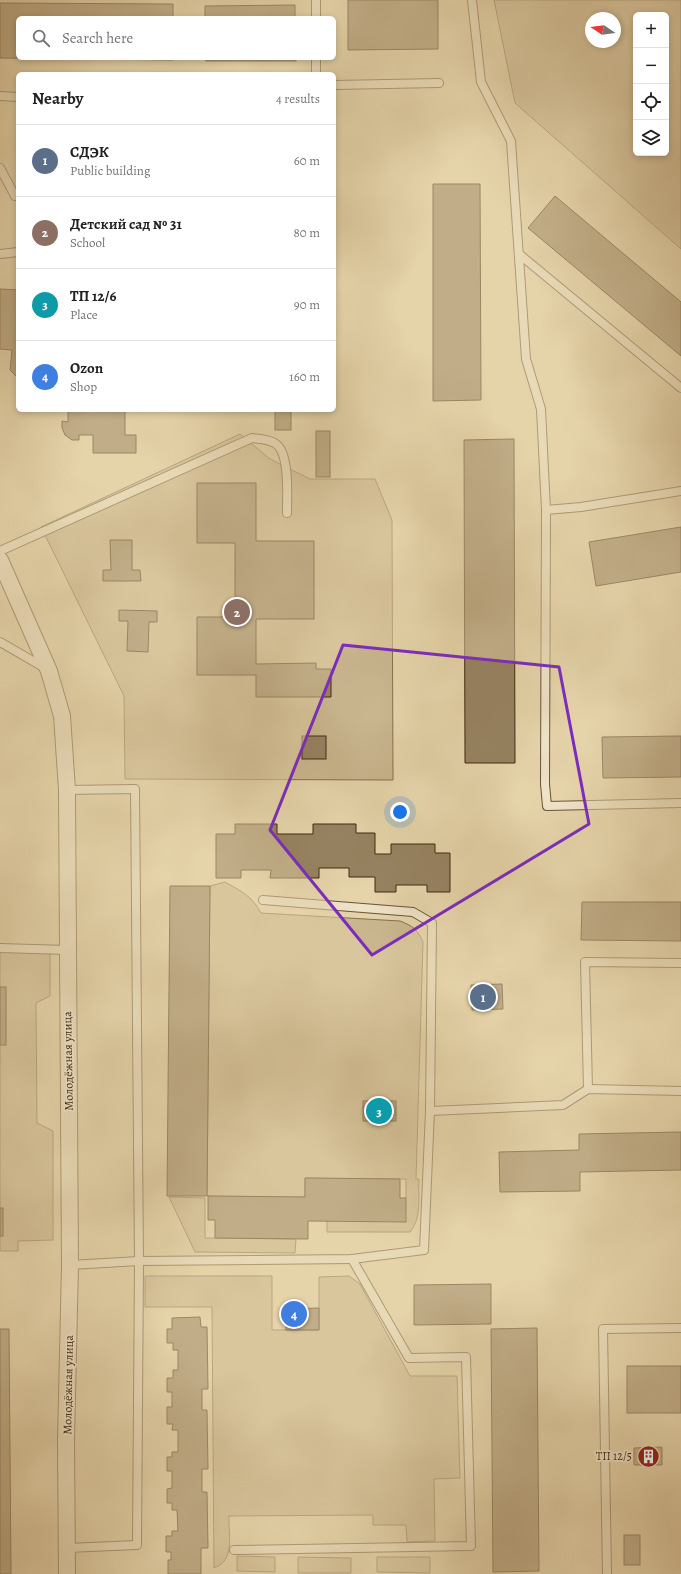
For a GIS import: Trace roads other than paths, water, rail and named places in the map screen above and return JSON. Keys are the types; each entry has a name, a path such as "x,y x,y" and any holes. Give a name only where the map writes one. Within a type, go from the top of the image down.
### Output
{"street":[{"name":"Молодёжная улица","path":"0,560 49,671 62,716 67,790 70,1264 66,1440 67,1574"}],"lane":[{"path":"316,0 316,16"},
{"path":"472,0 481,82 511,141 520,254 526,359 541,409 546,510 545,784 547,806 681,803"},
{"path":"316,60 316,72"},
{"path":"336,85 439,83"},
{"path":"0,96 16,97"},
{"path":"0,168 15,196"},
{"path":"0,254 16,252"},
{"path":"520,254 681,388"},
{"path":"0,552 252,438 264,439 276,444 282,452 287,476 287,512"},
{"path":"546,510 581,507 681,491"},
{"path":"0,642 49,671"},
{"path":"67,790 135,790 139,1261 137,1545 67,1548"},
{"path":"70,1264 139,1261 352,1259 424,1250 430,1111 432,923 413,912 264,900"},
{"path":"0,948 67,950"},
{"path":"588,1089 585,962 681,962"},
{"path":"430,1111 563,1105 588,1089 681,1091"},
{"path":"234,1550 472,1546 466,1357 409,1358 352,1259"},
{"path":"607,1574 603,1329 681,1328"}],"place":[{"name":"Детский сад № 31","path":"237,612"},
{"name":"СДЭК","path":"483,997"},
{"name":"ТП 12/6","path":"379,1111"},
{"name":"Ozon","path":"294,1314"},
{"name":"ТП 12/5","path":"648,1456"}]}
